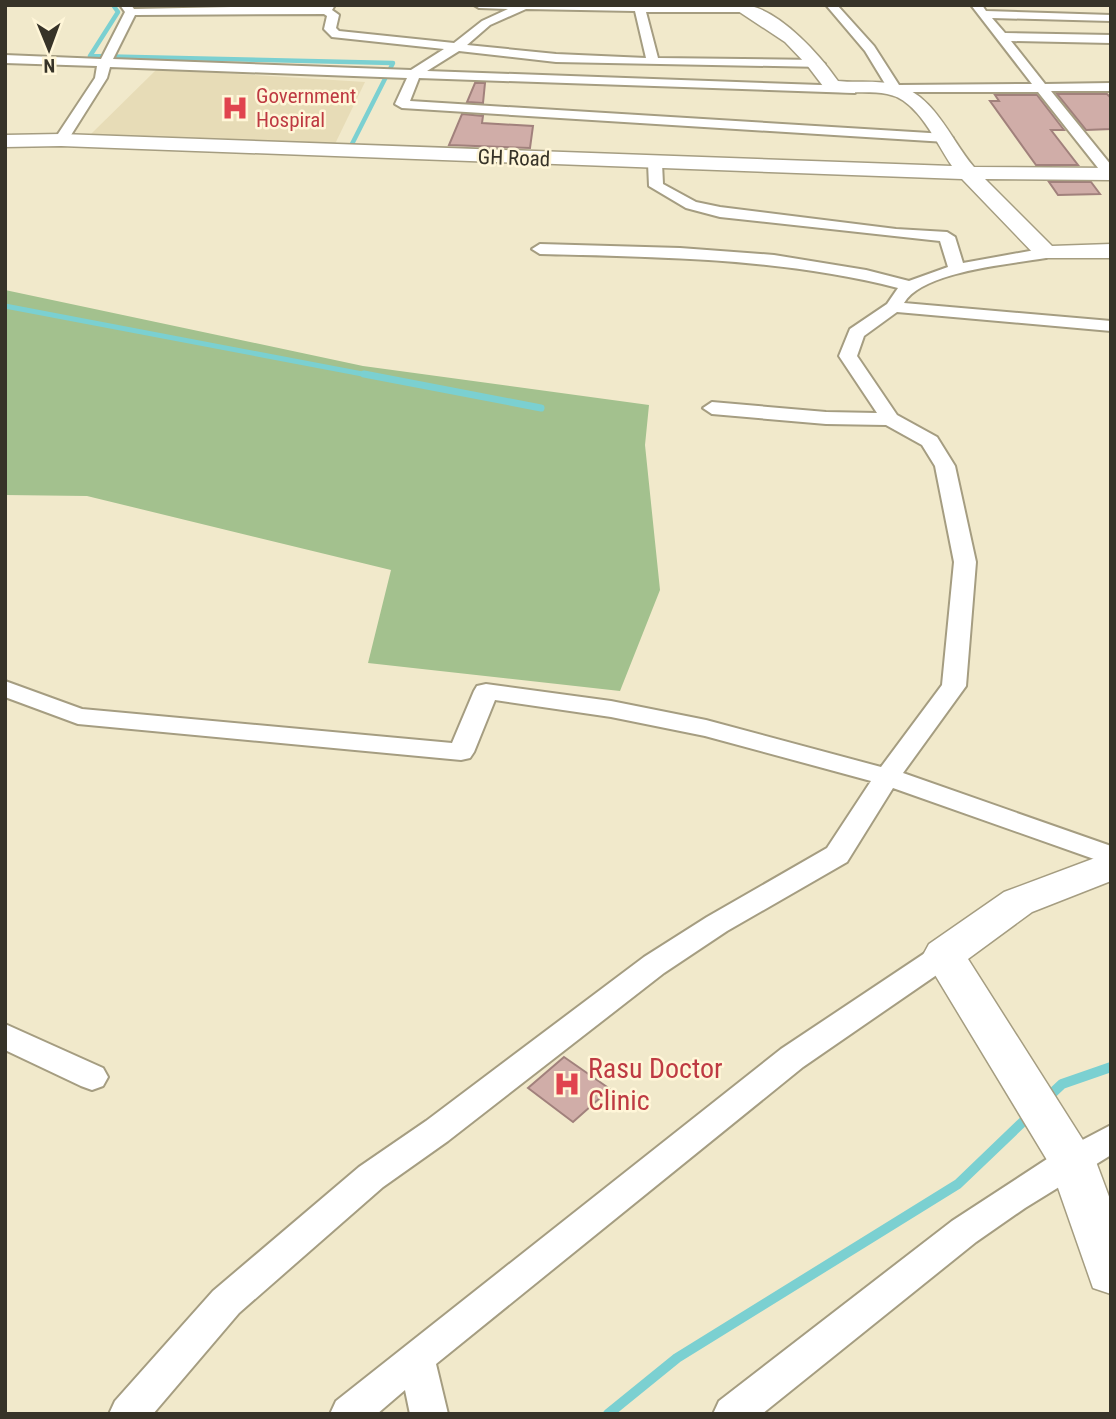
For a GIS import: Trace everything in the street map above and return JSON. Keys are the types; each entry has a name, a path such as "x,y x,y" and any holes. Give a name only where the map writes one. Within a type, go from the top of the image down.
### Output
{"street":[{"path":"479,5 640,9 743,8 797,43 819,64 832,86 850,90"},
{"path":"831,5 870,49 895,89 906,94 946,138 967,173 1046,253"},
{"path":"522,7 486,23 455,48 415,73 402,104 946,138"},
{"path":"61,140 101,78 104,64 128,9 328,8 332,15 330,29 336,34 455,48 653,62 819,64"},
{"path":"640,9 653,62"},
{"path":"980,10 1111,18"},
{"path":"980,10 1110,174"},
{"path":"1001,37 1111,39"},
{"path":"5,59 850,90 1111,87"},
{"name":"GH Road","path":"5,141 61,140 967,173 1110,174"},
{"path":"655,163 656,186 691,205 896,234 947,237 957,269"},
{"path":"540,249 724,256 875,276 911,286"},
{"path":"894,307 896,299 911,286 957,269 1046,253 1111,251"},
{"path":"128,1414 226,1303 371,1177 436,1131 654,965 717,924 837,855 887,776 954,686 965,562 945,466 930,442 890,419 848,356 856,333 894,307 1111,326"},
{"path":"712,408 826,418 890,419"},
{"path":"5,688 78,716 461,752 486,691 611,709 706,728 887,776 1111,856"},
{"path":"349,1414 416,1357 792,1058 944,955 1018,901 1111,866"},
{"path":"944,955 1092,1149 1111,1272"},
{"path":"5,1036 92,1077"},
{"path":"733,1414 955,1240 1092,1149"},
{"path":"416,1357 429,1414"}],"shaded area":[{"name":"Government Hospiral","path":"157,69 365,82 334,146 91,134"}],"green space":[{"path":"5,290 363,366 649,405 645,445 660,590 620,691 368,663 391,570 87,496 5,495"}],"building":[{"path":"475,83 485,83 483,103 467,102"},
{"path":"1057,94 1107,94 1111,98 1111,129 1086,130"},
{"path":"995,95 1037,95 1064,130 1051,130 1078,165 1036,165 990,101 999,101"},
{"path":"462,114 483,116 482,123 533,126 530,148 449,145"},
{"path":"1049,182 1091,182 1100,194 1058,195"},
{"path":"564,1057 610,1089 573,1122 528,1088"}],"waterway":[{"path":"113,5 118,12 90,56 393,63 352,144"},
{"path":"5,306 373,376"},
{"path":"364,374 541,408"},
{"path":"1046,1099 1062,1084 1111,1067"},
{"path":"608,1414 677,1358 958,1184 1029,1116"}],"place":[{"name":"Government Hospiral","path":"235,108"},
{"name":"Rasu Doctor Clinic","path":"567,1084"}]}
